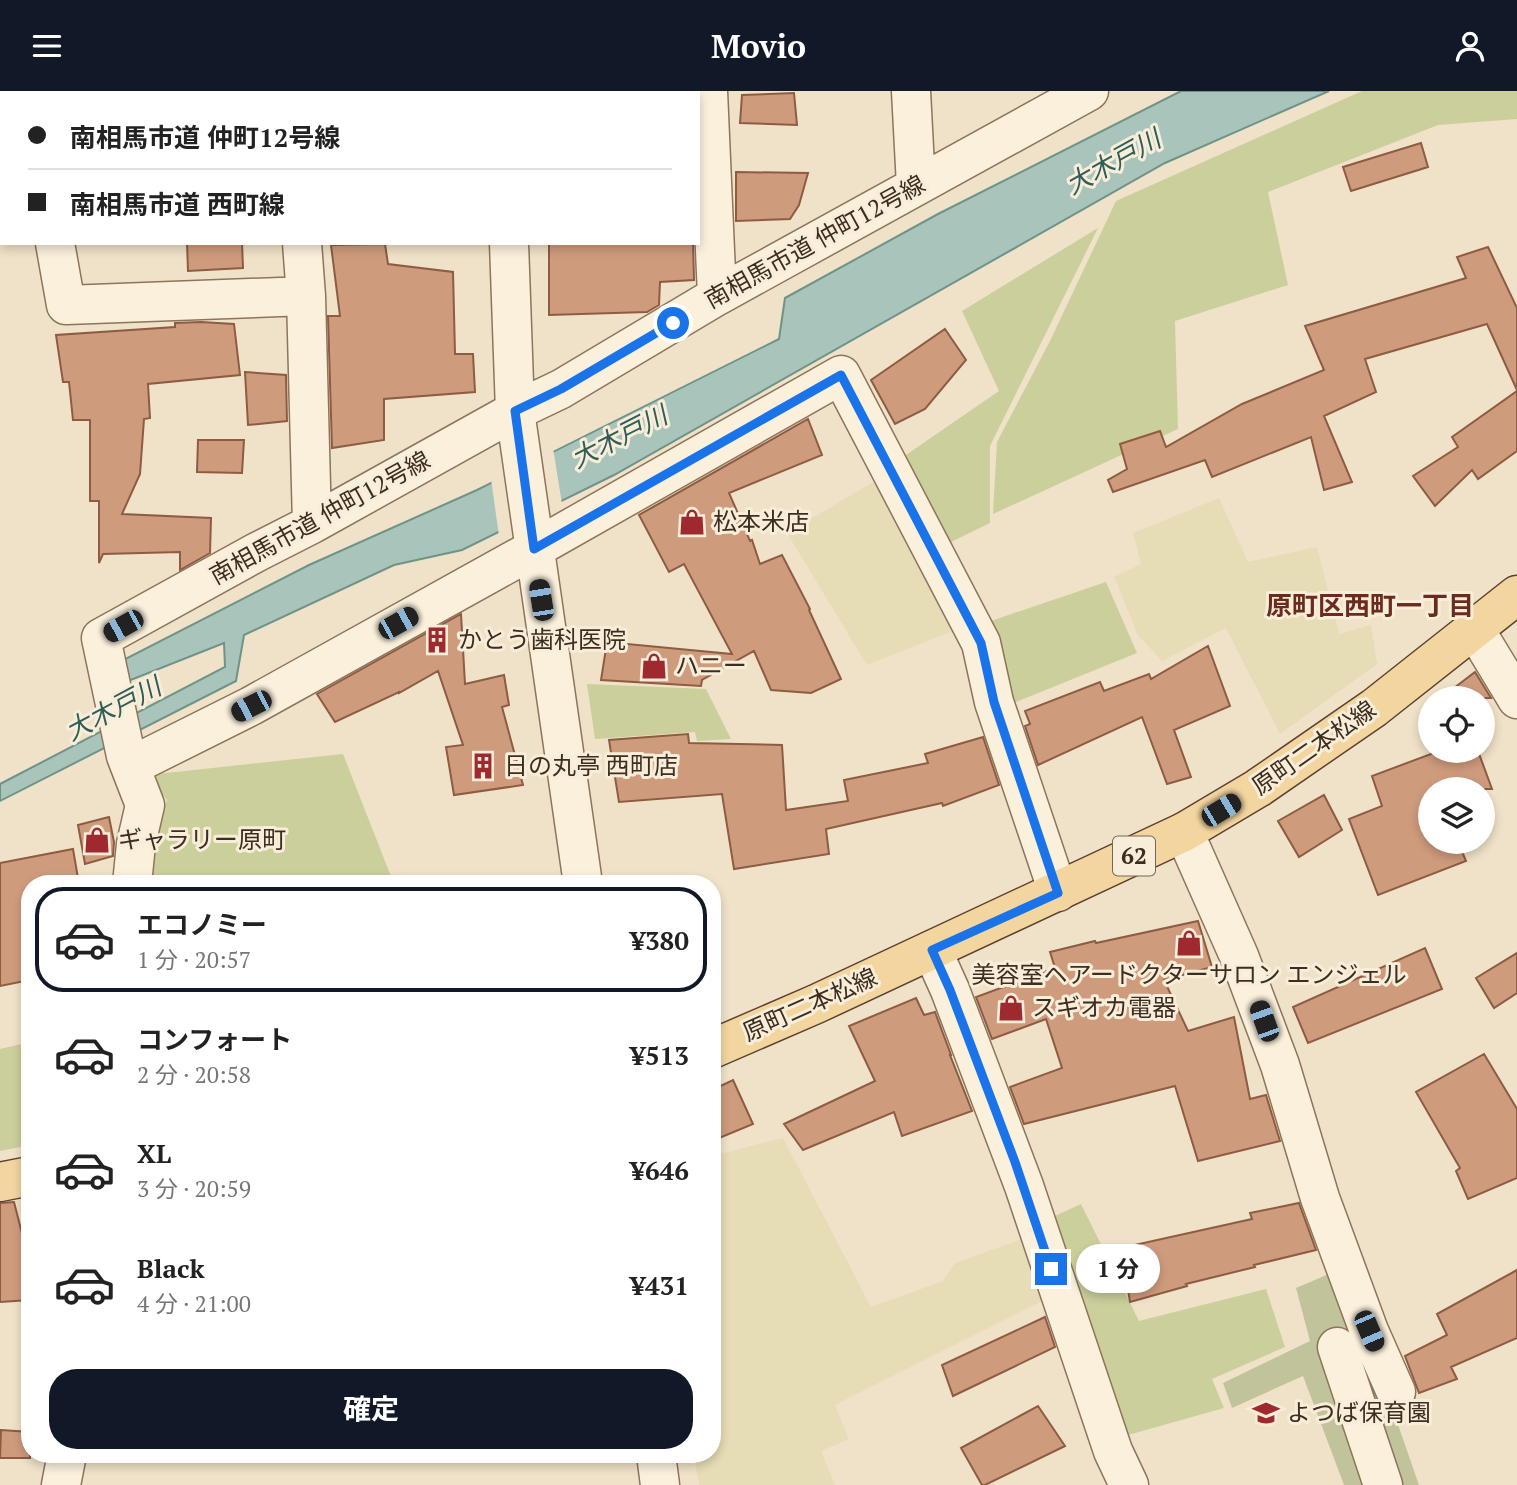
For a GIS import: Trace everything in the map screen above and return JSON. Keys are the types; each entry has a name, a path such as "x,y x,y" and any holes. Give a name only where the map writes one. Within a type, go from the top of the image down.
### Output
{"main road":[{"name":"原町二本松線","path":"721,1045 1058,893 1184,832 1258,789 1374,708 1517,594"},
{"path":"0,1182 21,1178"}],"street":[{"path":"708,91 717,296"},
{"path":"911,91 916,186"},
{"name":"南相馬市道 仲町12号線","path":"133,875 136,844 145,804 127,755 102,641 257,552 516,419 561,389 717,296 1089,91"},
{"path":"55,245 66,305 306,296"},
{"path":"302,245 313,524"},
{"path":"509,245 516,419 582,875"},
{"path":"127,755 251,706 533,541 841,375 981,643 994,702 1058,893"},
{"path":"1474,628 1517,699"},
{"path":"1184,832 1253,992 1280,1065 1304,1143 1312,1172 1343,1344 1383,1485"},
{"path":"932,950 950,990 1024,1186 1113,1451 1129,1485"},
{"path":"1343,1344 1396,1392"},
{"path":"61,1485 65,1463"},
{"path":"657,1463 660,1485"}],"shaded area":[{"path":"880,478 960,628 867,665 787,533"},
{"path":"1219,498 1248,562 1317,547 1339,634 1371,625 1377,664 1280,734 1226,628 1162,661 1138,635 1114,577 1141,564 1133,533"},
{"path":"783,1138 871,1307 943,1281 955,1263 1028,1237 1048,1298 835,1405 849,1439 821,1451 835,1485 699,1485 695,1463 721,1463 721,1154"}],"green space":[{"path":"1362,91 1517,91 1517,119 1438,125 1268,192 1288,285 1175,321 1178,429 993,514 997,442 1050,341 1116,201"},
{"path":"1098,228 990,446 990,523 945,545 903,457 999,391 962,311"},
{"path":"1106,582 1137,653 1011,704 988,622"},
{"path":"587,684 706,689 731,739 697,741 695,732 595,739"},
{"path":"343,754 390,875 144,875 147,848 167,800 148,775"},
{"path":"21,1044 21,1147 0,1151 0,1049"},
{"path":"1081,1204 1139,1321 1266,1289 1285,1347 1212,1379 1224,1408 1128,1435 1046,1220"},
{"path":"1336,1271 1388,1396 1419,1485 1344,1485 1303,1376 1232,1408 1223,1383 1310,1341 1296,1288"}],"water":[{"name":"大木戸川","path":"1181,91 1329,91 1165,163 614,475 462,550 394,565 244,635 236,681 0,801 0,784 225,667 224,643 98,693 94,675 309,565 477,490 779,339 785,298 938,214"}],"pier":[{"path":"553,448 562,504 499,536 491,479"}],"building":[{"path":"794,93 797,125 740,123 742,95"},
{"path":"1421,143 1428,167 1351,191 1343,167"},
{"path":"736,172 808,173 799,205 790,219 736,221"},
{"path":"187,245 242,245 243,268 188,271"},
{"path":"331,245 385,245 388,264 453,272 455,354 473,354 475,392 384,399 384,440 332,448 328,316 340,316"},
{"path":"549,245 693,245 694,280 660,282 659,305 647,312 549,315"},
{"path":"1488,247 1517,308 1517,390 1487,324 1365,359 1376,392 1324,416 1352,482 1324,490 1311,437 1212,477 1205,460 1113,492 1108,480 1127,469 1120,444 1160,431 1166,447 1242,404 1324,370 1305,326 1466,278 1457,257"},
{"path":"175,323 234,324 240,375 148,384 150,418 144,419 140,474 122,514 211,518 210,553 180,570 180,552 103,554 99,563 99,501 90,501 90,420 73,420 69,382 63,382 56,335 175,327"},
{"path":"945,329 966,360 925,409 895,424 871,380"},
{"path":"245,372 286,375 287,421 248,425"},
{"path":"1517,391 1517,451 1478,479 1472,470 1435,506 1413,476 1458,447 1452,437"},
{"path":"808,419 822,455 729,493 750,541 752,540 760,564 782,555 841,679 811,693 771,690 754,651 702,680 701,686 601,680 607,642 732,654 684,564 669,572 639,515"},
{"path":"198,440 244,440 242,473 197,472"},
{"path":"461,614 465,684 504,675 509,705 502,707 523,785 454,795 446,747 463,745 438,671 399,693 335,722 317,694"},
{"path":"1208,646 1230,706 1174,730 1191,777 1167,784 1142,717 1038,765 1025,726 1030,724 1025,711 1100,682 1104,691 1149,674 1151,679"},
{"path":"1475,672 1484,686 1457,686"},
{"path":"688,734 689,743 782,745 786,810 848,801 844,780 928,763 925,754 983,737 999,785 943,806 942,803 826,829 829,854 734,869 722,794 619,802 609,740"},
{"path":"1418,759 1418,763 1482,763 1488,777 1418,777 1418,854 1463,854 1466,861 1378,895 1349,819 1382,806 1372,776"},
{"path":"1324,795 1342,830 1299,857 1278,821"},
{"name":"ギャラリー原町","path":"109,817 114,842 113,856 85,864 78,825"},
{"path":"73,849 77,875 21,875 21,982 0,986 0,863"},
{"path":"1198,921 1212,967 1164,980 1188,1031 1234,1017 1250,1099 1266,1095 1280,1141 1198,1161 1175,1086 1024,1124 1010,1087 1062,1068 1046,1019 992,1039 976,997 1055,968 1050,952"},
{"path":"1425,948 1442,989 1308,1043 1293,1007"},
{"path":"1517,953 1517,993 1494,1008 1476,978"},
{"path":"916,998 924,1015 935,1012 972,1111 902,1136 894,1112 803,1150 784,1124 875,1081 849,1026"},
{"path":"1484,1054 1517,1109 1517,1178 1468,1199 1456,1171 1460,1168 1416,1092"},
{"path":"733,1080 753,1124 721,1137 721,1086"},
{"path":"14,1202 21,1229 21,1301 0,1302 0,1203"},
{"path":"1299,1203 1316,1250 1186,1284 1187,1286 1130,1302 1121,1248 1252,1219 1250,1213"},
{"path":"1517,1270 1517,1338 1451,1367 1457,1379 1419,1393 1405,1356 1447,1335 1437,1314"},
{"path":"1045,1317 1055,1347 953,1396 942,1365"},
{"path":"1038,1406 1065,1446 982,1485 961,1448"},
{"path":"1,1430 21,1431 21,1458 0,1458"}],"place":[{"name":"松本米店","path":"692,522"},
{"name":"かとう歯科医院","path":"437,640"},
{"name":"ハニー","path":"654,666"},
{"name":"日の丸亭 西町店","path":"483,766"},
{"name":"ギャラリー原町","path":"97,840"},
{"name":"美容室ヘアードクターサロン エンジェル","path":"1189,943"},
{"name":"スギオカ電器","path":"1011,1008"},
{"name":"よつば保育園","path":"1266,1413"}],"district":[{"name":"原町区西町一丁目","path":"1370,606"}],"route":[{"path":"673,323 561,389 515,411 534,549 841,375 981,643 994,702 1058,893 932,950 950,990 1024,1186 1051,1269"}]}
